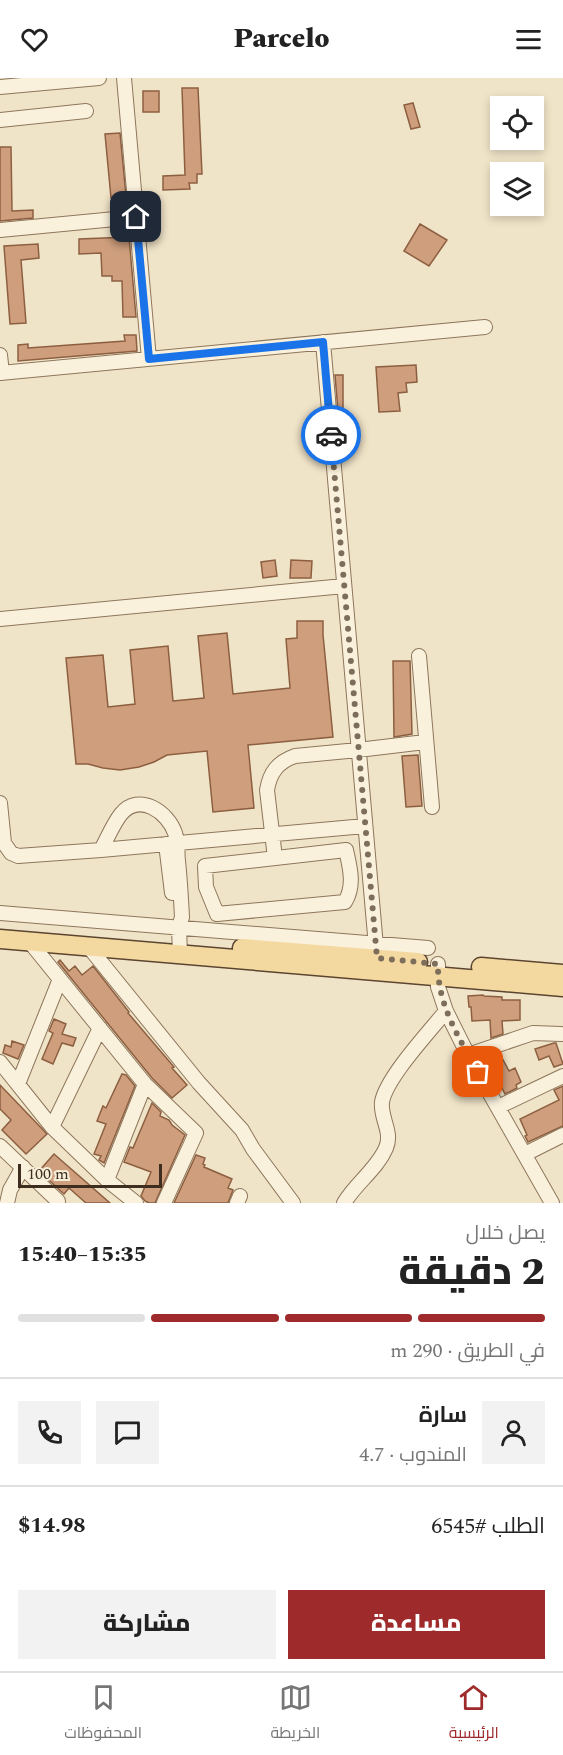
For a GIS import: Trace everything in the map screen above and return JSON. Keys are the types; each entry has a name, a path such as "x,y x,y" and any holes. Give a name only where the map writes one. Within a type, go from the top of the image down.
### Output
{"main road":[{"path":"0,927 377,957 437,970 563,987"},
{"path":"0,939 88,946 179,942"},
{"path":"437,970 563,974"}],"street":[{"path":"0,87 41,81 99,78"},
{"path":"124,78 149,359"},
{"path":"0,120 86,111"},
{"path":"0,230 136,217"},
{"path":"0,355 1,373 485,327"},
{"path":"323,342 377,957 428,948"},
{"path":"0,619 344,586"},
{"path":"419,656 432,807"},
{"path":"275,858 267,790 274,769 285,759 425,742"},
{"path":"0,803 4,843 11,853 18,856 365,826"},
{"path":"0,913 179,942 174,918 171,825 163,814 145,805 134,805 126,809 120,815 101,850"},
{"path":"346,850 351,875 351,892 345,902 217,914 206,887 205,866 275,858 346,850"},
{"path":"29,942 144,1084 196,1133 164,1203"},
{"path":"88,946 199,1083 242,1130 253,1149 293,1203"},
{"path":"437,970 441,999 468,1055 525,1155 555,1199"},
{"path":"18,1084 60,979"},
{"path":"344,1203 381,1158 387,1147 389,1138 381,1106 384,1095 404,1063 446,1011"},
{"path":"52,1127 100,1028"},
{"path":"468,1055 533,1033 561,1034"},
{"path":"0,1063 52,1127 132,1202"},
{"path":"498,1107 563,1076"},
{"path":"107,1180 144,1084"},
{"path":"525,1155 563,1135"},
{"path":"0,1146 58,1203"},
{"path":"7,1203 10,1190 23,1167"}],"building":[{"path":"182,88 198,88 202,174 197,174 197,183 189,183 190,189 163,190 163,176 185,175"},
{"path":"143,91 159,91 159,112 143,112"},
{"path":"413,103 420,127 411,129 404,105"},
{"path":"120,133 126,196 111,198 105,134"},
{"path":"0,147 11,147 12,211 33,210 33,218 0,221"},
{"path":"420,224 447,240 429,266 404,251"},
{"path":"129,237 136,317 123,317 122,281 112,281 112,276 102,276 101,253 79,254 79,239"},
{"path":"38,244 39,258 21,260 26,323 10,324 4,246"},
{"path":"124,335 136,335 137,351 18,361 18,345 28,344 28,348 125,341"},
{"path":"416,365 417,382 406,383 407,392 398,393 400,411 379,412 376,367"},
{"path":"335,375 343,375 343,423 339,423"},
{"path":"275,560 277,576 263,578 261,562"},
{"path":"291,560 312,561 311,578 290,578"},
{"path":"297,621 323,621 333,737 248,745 254,808 213,812 207,751 167,755 139,767 120,770 76,764 66,658 103,655 108,707 135,704 130,650 168,646 173,701 204,698 198,636 227,633 233,694 290,688 286,639 297,638"},
{"path":"393,661 410,661 412,734 394,737"},
{"path":"418,755 422,806 406,807 402,756"},
{"path":"60,960 69,971 75,966 82,975 93,966 187,1085 172,1098 152,1078 58,962"},
{"path":"468,996 502,997 502,1000 520,1000 520,1020 502,1021 503,1034 491,1038 490,1020 472,1021 471,1007 469,1007"},
{"path":"54,1019 66,1024 62,1034 76,1038 73,1046 62,1043 53,1064 42,1059 53,1033 49,1031"},
{"path":"12,1041 24,1045 18,1059 3,1053 5,1045 11,1047"},
{"path":"556,1043 563,1064 554,1067 549,1056 539,1060 535,1049"},
{"path":"500,1054 509,1071 515,1068 521,1082 516,1085 517,1088 505,1094 486,1059"},
{"path":"122,1074 126,1075 135,1086 104,1163 99,1160 101,1156 94,1154 106,1124 97,1121 103,1106 106,1108"},
{"path":"0,1085 47,1134 26,1154 2,1130 11,1120 0,1109"},
{"path":"563,1086 563,1126 528,1142 520,1119 559,1100 554,1090"},
{"path":"152,1103 161,1112 160,1116 169,1120 185,1135 155,1203 149,1203 141,1196 151,1172 124,1162 130,1147 133,1148"},
{"path":"54,1154 110,1203 86,1203 69,1188 64,1194 39,1171"},
{"path":"196,1155 205,1158 204,1167 232,1179 228,1188 233,1190 228,1203 174,1203"}],"way so far":[{"path":"331,435 377,958 438,964 438,987 441,999 478,1072"}],"route":[{"path":"136,217 149,359 323,342 331,435"}]}
